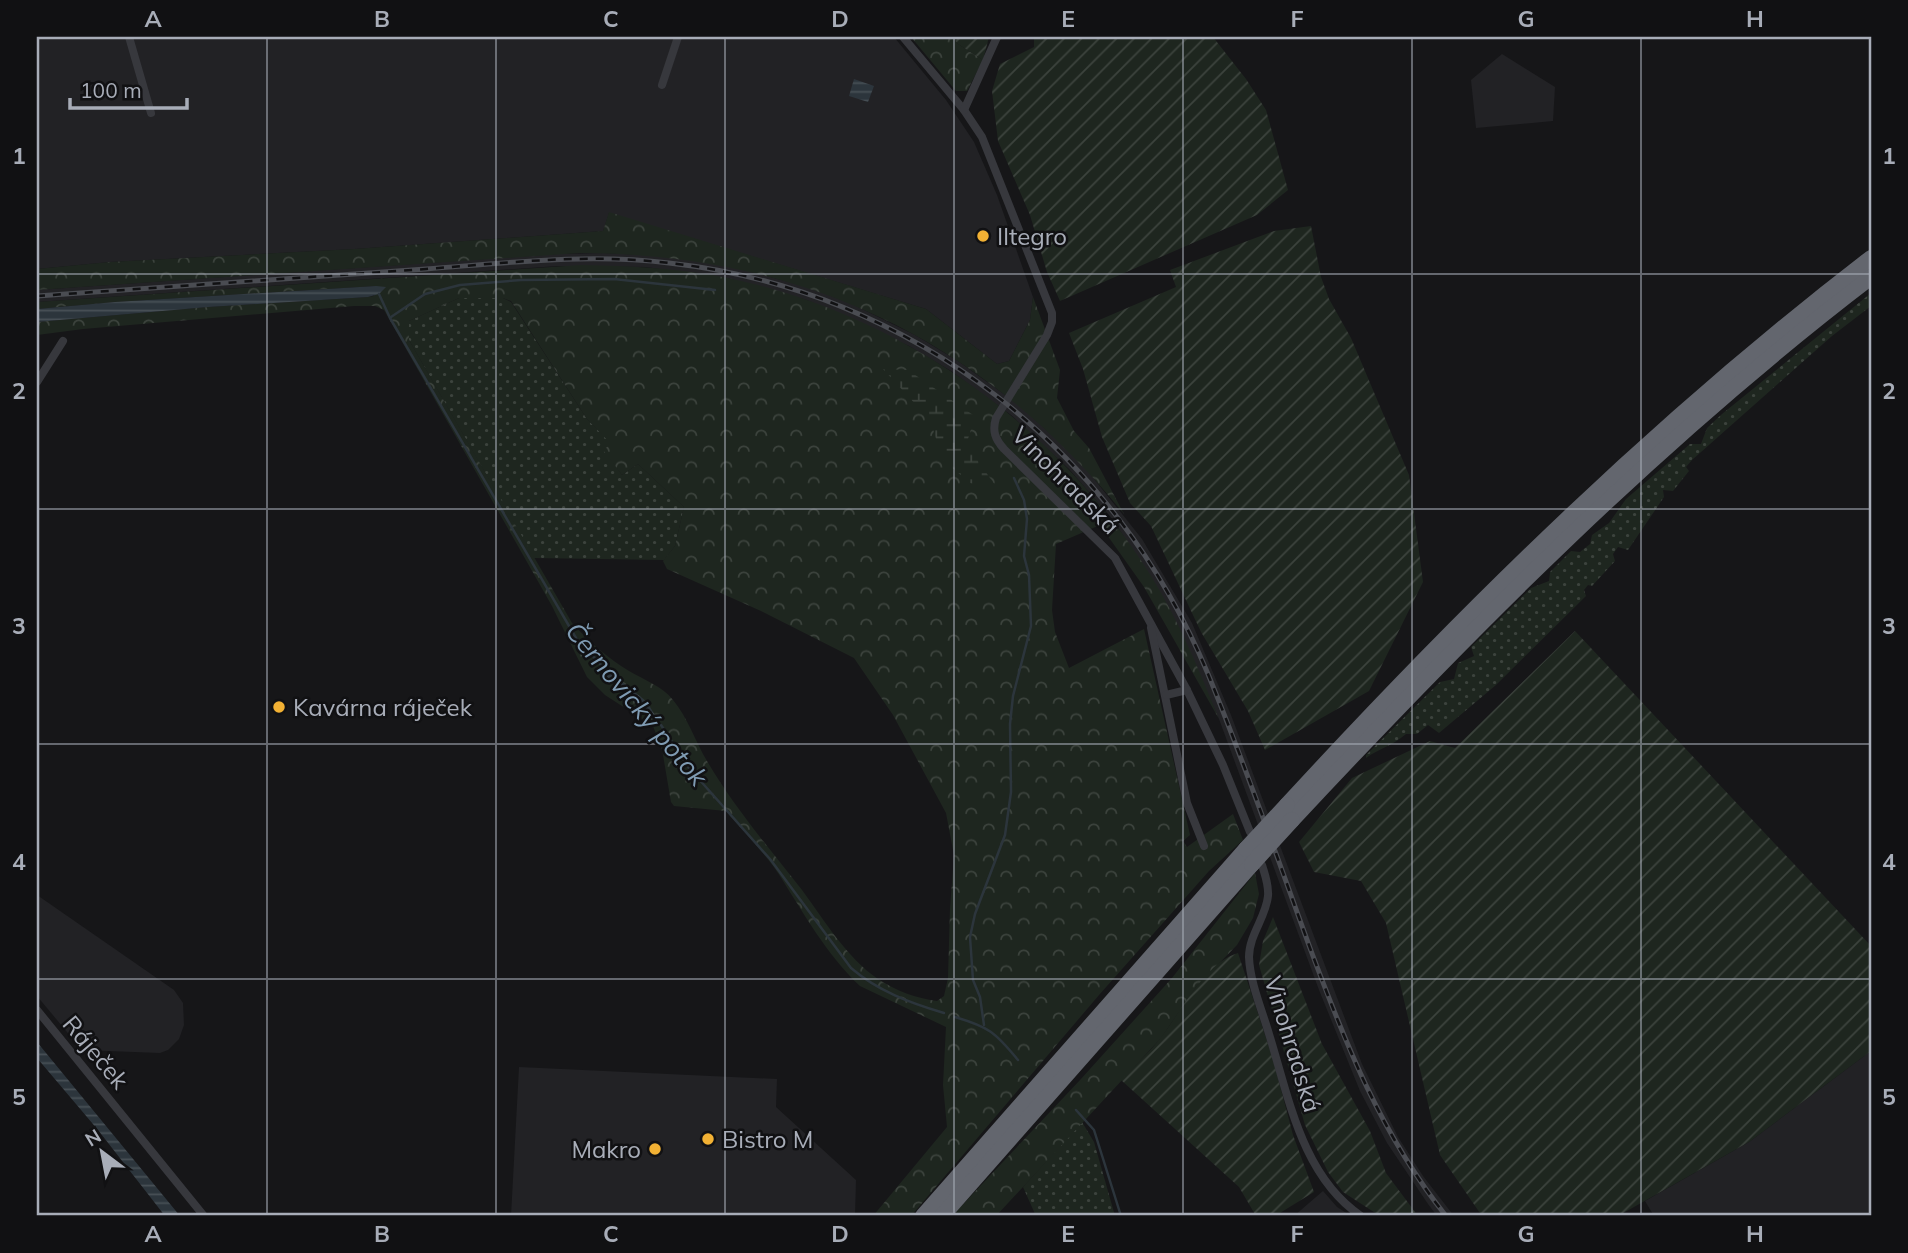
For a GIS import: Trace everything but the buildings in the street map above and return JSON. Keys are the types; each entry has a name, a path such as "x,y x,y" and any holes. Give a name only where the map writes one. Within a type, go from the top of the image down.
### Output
{"highway":[{"path":"942,1216 1253,859 1290,812 1480,602 1618,471 1751,355 1871,258"},
{"path":"1290,812 1533,570 1626,483 1750,374 1871,277"},
{"path":"923,1216 1253,859"}],"street":[{"path":"130,37 151,113"},
{"path":"662,85 678,37"},
{"name":"Vinohradská","path":"903,37 964,110 982,137 1052,317 1047,335 999,410 994,425 995,435 1004,449 1115,558 1187,690 1223,765 1250,832"},
{"path":"964,110 997,37"},
{"path":"37,382 63,341"},
{"name":"Vinohradská","path":"1149,618 1187,803 1204,846"},
{"path":"1166,695 1187,690"},
{"name":"Vinohradská","path":"1253,859 1268,883 1268,895 1249,953 1256,992 1307,1151 1334,1192 1361,1216"},
{"name":"Ráječek","path":"37,1010 204,1216"}],"shaded area":[{"path":"37,37 894,37 946,100 974,142 997,195 1033,297 1030,320 1009,361 997,364 926,309 609,213 603,231 37,269"},
{"path":"1502,54 1555,87 1553,121 1476,128 1471,80"},
{"path":"603,253 666,256 730,266 811,288 854,305 915,335 958,361 1019,405 1079,460 1142,539 1192,623 1231,715 1362,1064 1398,1137 1423,1176 1454,1216 1437,1216 1387,1143 1360,1091 1319,990 1219,719 1170,610 1114,521 1069,469 1011,415 951,371 909,346 807,300 727,278 645,267 558,266 37,302 37,290"},
{"path":"37,895 174,990 183,1003 184,1025 179,1039 168,1050 160,1053 82,1050 37,996"},
{"path":"1871,1051 1871,1216 1654,1216 1645,1201 1749,1142"},
{"path":"519,1067 777,1079 776,1107 856,1180 855,1216 511,1216"},
{"path":"1323,1191 1337,1207 1351,1216 1294,1216"}],"green space":[{"path":"911,37 952,37 983,60 967,91 956,91"},
{"path":"952,37 989,37 983,60 958,44"},
{"path":"1034,37 1213,37 1266,110 1288,190 1257,215 1060,301 1047,272 1030,215 998,141 992,91 1000,64 1034,47"},
{"path":"609,212 926,309 997,364 1009,361 1030,320 1033,297 1060,370 1057,398 1074,431 1089,448 1124,514 1069,453 1011,400 949,355 883,319 813,290 740,270 662,257 580,253 37,290 37,269 603,231"},
{"path":"1311,226 1321,277 1329,299 1351,338 1409,475 1423,582 1369,691 1265,750 1248,711 1201,632 1151,526 1130,503 1102,437 1083,369 1069,333 1176,287 1170,270 1274,231"},
{"path":"603,265 668,269 733,279 814,303 872,327 928,357 980,392 1029,431 1074,476 1115,524 1171,610 1219,719 1144,587 1100,525 1056,544 1052,610 1055,632 1069,668 1144,629 1190,835 1183,841 1187,847 1233,814 1243,840 1209,871 1099,995 911,1216 873,1216 947,1127 943,1085 946,1027 860,986 826,946 772,865 726,811 674,806 671,802 662,749 653,726 605,695 587,677 552,606 384,310 375,306 354,306 37,335 37,322 368,297 374,296 376,286 37,309 37,302","holes":["459,298 503,298 511,301 587,419 611,444 603,450 622,475 638,464 684,507 675,546 663,561 667,569 761,611 854,658 893,715 946,813 954,855 948,978 944,996 937,1001 892,987 856,960 729,795 707,761 683,714 669,695 606,655 572,623 409,340 409,321"]},
{"path":"1871,293 1871,306 1832,336 1692,460 1686,467 1689,471 1673,491 1663,490 1664,497 1628,550 1618,547 1613,554 1615,561 1592,586 1588,585 1584,590 1586,596 1496,685 1439,733 1428,725 1417,734 1406,734 1366,758 1440,682 1454,679 1458,663 1474,656 1471,647 1531,588 1549,581 1550,572 1571,551 1580,552 1590,544 1592,535 1609,523 1626,499 1690,444 1701,444 1707,428 1722,414"},
{"path":"459,298 503,298 511,302 587,419 612,444 604,450 622,475 638,464 684,507 675,546 664,560 534,558 409,340 409,321"},
{"path":"883,369 908,370 976,417 966,444 997,488 970,483 943,460 930,420"},
{"path":"1575,631 1871,946 1871,1051 1749,1142 1618,1216 1482,1216 1440,1155 1386,923 1361,881 1314,872 1299,842 1352,778 1430,741 1455,748"},
{"path":"1255,873 1259,894 1253,918 1237,945 1196,987 1161,1038 996,1216 952,1216 1172,978"},
{"path":"1273,917 1322,1044 1370,1131 1386,1173 1418,1216 1380,1216 1343,1192 1328,1172 1305,1125 1259,965 1263,941"},
{"path":"1238,953 1273,1059 1293,1135 1314,1192 1275,1216 1256,1216 1239,1187 1121,1080 1157,1042 1195,988 1215,966"},
{"path":"1082,1122 1094,1142 1115,1216 1036,1216 1023,1187"}],"water":[{"path":"854,79 874,86 868,102 849,96"},
{"path":"386,287 379,294 368,297 37,322 37,309"},
{"path":"599,663 647,702 662,727 605,675"},
{"path":"37,1042 180,1216 165,1216 37,1058"}],"waterway":[{"path":"391,317 425,294 460,285 521,280 614,279 715,290"},
{"name":"Černovický potok","path":"379,294 390,318 576,638 602,666"},
{"path":"984,1025 980,997 973,980 970,937 975,914 1005,835 1011,792 1010,724 1013,696 1031,626 1029,575 1024,556 1027,519 1024,500 1014,478"},
{"name":"Černovický potok","path":"661,725 689,768 770,859 851,968 895,995 944,1013"},
{"name":"Černovický potok","path":"955,1017 991,1032 1018,1060"},
{"name":"Černovický potok","path":"1076,1110 1094,1130 1121,1216"}],"railway":[{"path":"37,296 547,260 639,260 758,279 843,307 922,346 995,395 1061,453 1119,519 1168,593 1222,708 1324,984 1367,1088 1402,1153 1446,1216"}],"place":[{"name":"Iltegro","path":"983,236"},
{"name":"Kavárna ráječek","path":"279,707"},
{"name":"Bistro M","path":"708,1139"},
{"name":"Makro","path":"655,1149"}]}
